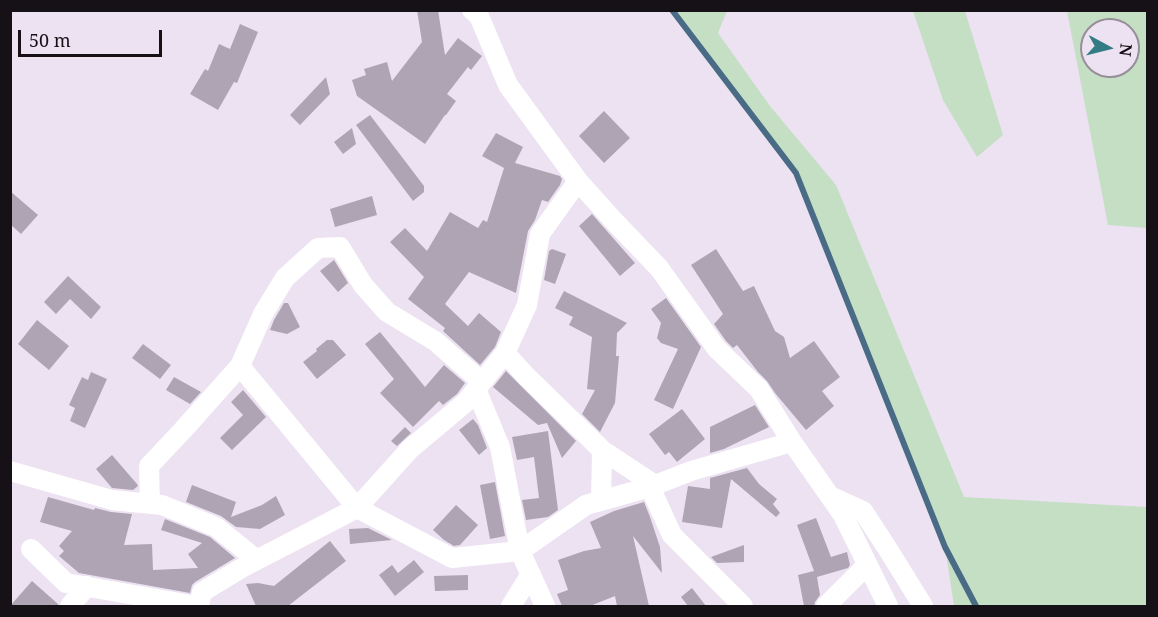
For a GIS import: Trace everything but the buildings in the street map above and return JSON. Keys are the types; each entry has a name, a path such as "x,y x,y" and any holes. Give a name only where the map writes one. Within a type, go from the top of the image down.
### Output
{"street":[{"path":"472,10 479,16 508,85 578,182 659,268 717,349 759,389 792,442 843,515 888,606"},
{"path":"31,549 66,583 198,606 202,592 257,560 357,508 410,450 466,402 505,353 527,305 540,234 578,182"},
{"path":"150,504 149,466 240,366 263,314 285,278 318,248 340,247 363,285 387,312 435,341 479,386 500,447 520,551 545,606"},
{"path":"505,353 602,450 652,486 672,535 743,606"},
{"path":"240,366 357,508 452,558 520,551 586,505 652,486 691,471 792,442"},
{"path":"601,500 602,450"},
{"path":"10,471 112,500 162,505 216,526 257,560"},
{"path":"830,496 863,511 923,606"},
{"path":"826,606 867,566"},
{"path":"511,606 531,574"},
{"path":"70,606 87,586"}],"green space":[{"path":"672,11 727,11 718,33 770,106 836,185 964,497 1147,507 1147,606 954,606 945,547 796,173"},
{"path":"913,11 965,11 1003,135 977,157 943,100"},
{"path":"1067,11 1147,11 1147,228 1108,225"}],"waterway":[{"path":"672,10 796,173 945,547 976,606"}]}
